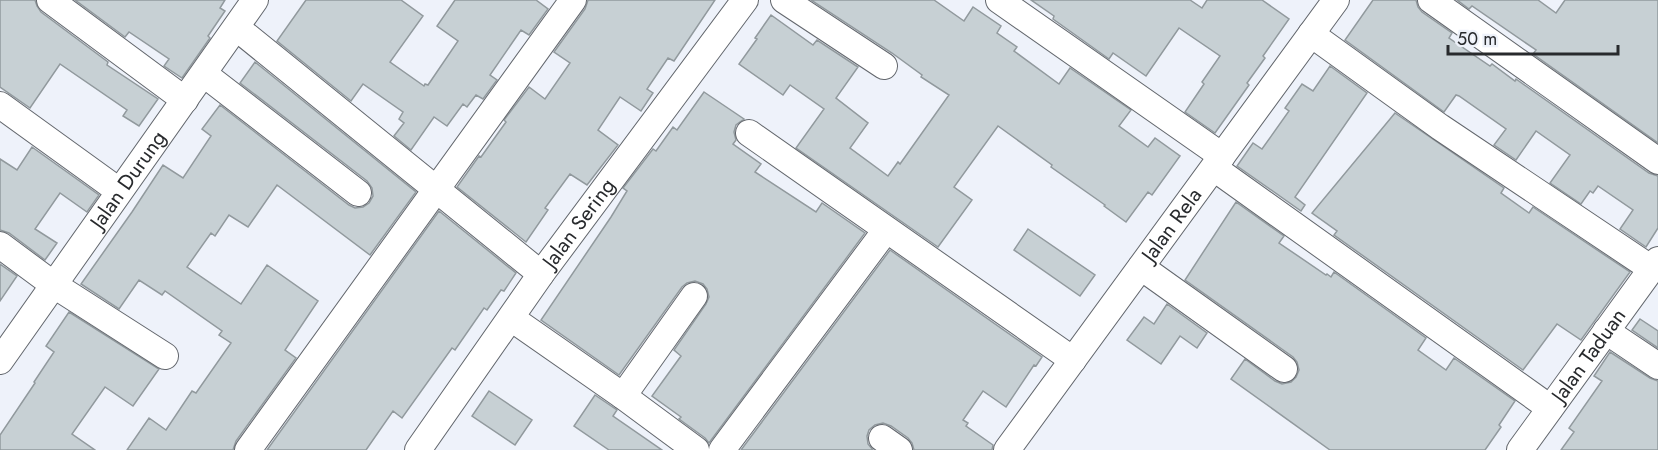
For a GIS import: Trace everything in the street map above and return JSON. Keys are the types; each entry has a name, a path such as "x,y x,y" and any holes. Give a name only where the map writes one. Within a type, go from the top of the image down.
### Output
{"street":[{"path":"50,0 185,100"},
{"name":"Jalan Durung","path":"0,361 8,332 54,285 255,0"},
{"path":"248,450 573,0"},
{"name":"Jalan Sering","path":"428,446 541,274 745,0"},
{"path":"784,0 885,66"},
{"path":"999,0 1550,408"},
{"name":"Jalan Rela","path":"1007,450 1336,0"},
{"path":"1431,0 1658,161"},
{"path":"237,28 541,274"},
{"path":"1311,34 1440,127 1655,265"},
{"path":"204,74 358,193"},
{"path":"0,105 119,191"},
{"path":"749,133 1072,360"},
{"path":"722,450 886,230"},
{"path":"0,245 54,285 165,356"},
{"name":"Jalan Taduan","path":"1520,450 1655,265"},
{"path":"1141,267 1284,369"},
{"path":"623,396 694,296"},
{"path":"511,318 696,450"},
{"path":"1606,331 1658,366"}],"building":[{"path":"0,0 35,0 41,12 108,62 107,65 158,99 139,126 123,116 127,110 60,64 30,108 0,87"},
{"path":"75,0 225,0 220,8 225,11 208,36 210,38 182,78 164,66 169,59 129,32 125,37"},
{"path":"306,0 401,0 423,16 390,62 424,86 428,85 458,41 437,26 455,0 536,0 548,9 529,35 521,30 490,75 497,80 483,99 476,95 467,107 463,104 447,126 434,117 411,150 394,136 404,123 399,119 403,112 363,84 351,101 277,41"},
{"path":"588,0 715,0 674,61 668,58 647,89 653,93 641,111 620,97 598,130 618,145 587,185 570,174 545,208 548,210 526,242 457,187 479,156 481,157 506,122 504,120 529,87 545,99 570,63 554,52 585,9"},
{"path":"811,0 934,0 964,21 973,7 1001,26 997,33 1017,47 1014,51 1059,84 1070,68 1131,110 1119,126 1148,147 1155,138 1180,156 1152,195 1148,192 1126,222 998,126 954,187 972,200 938,247 796,148 824,109 790,85 783,95 739,64 771,15 813,45 817,40 858,67 836,98 868,123 850,148 888,176 898,162 900,164 949,95 921,77 922,75 892,53"},
{"path":"1031,0 1190,0 1202,8 1207,0 1262,0 1289,19 1263,56 1265,58 1247,83 1249,85 1215,133 1185,112 1220,56 1179,28 1146,76 1113,53 1109,59 1053,19 1054,16"},
{"path":"1373,0 1416,0 1422,12 1452,33 1449,38 1490,66 1492,64 1515,81 1516,79 1649,173 1658,176 1658,228 1646,247 1620,229 1633,210 1598,186 1593,193 1590,191 1581,204 1550,183 1570,155 1536,131 1516,160 1494,145 1506,129 1459,96 1456,95 1444,112 1345,40"},
{"path":"1457,0 1538,0 1556,13 1565,0 1658,0 1658,143 1533,54 1536,50 1472,6 1469,9"},
{"path":"255,62 416,192 370,255 277,185 248,227 229,215 215,236 211,233 187,267 241,304 267,265 318,301 285,350 296,358 236,441 233,450 127,450 149,418 166,430 192,391 196,393 231,343 219,335 222,331 165,291 162,295 139,280 119,309 81,284 163,165 183,178 211,136 202,129 220,105 349,205 355,208 363,207 373,196 372,188 367,181 240,83"},
{"path":"1330,66 1367,93 1295,197 1305,205 1301,211 1237,166 1253,143 1262,149 1289,111 1285,108 1302,84 1313,91"},
{"path":"704,92 744,119 736,125 734,132 736,140 733,144 761,164 755,172 816,212 822,203 865,233 709,443 679,419 681,417 652,396 681,356 674,350 706,304 709,297 703,284 695,281 682,287 619,375 541,320 611,217 627,191 623,188 653,149 656,151 673,127 677,130"},
{"path":"1395,113 1504,188 1501,193 1529,213 1533,207 1630,272 1581,340 1557,324 1523,370 1334,235 1337,231 1312,213"},
{"path":"32,147 99,195 87,212 60,193 35,229 57,243 45,260 9,233 0,230 0,159 17,170"},
{"path":"1236,202 1284,236 1279,243 1326,275 1331,277 1334,272 1426,338 1418,350 1446,370 1454,358 1515,401 1485,450 1330,450 1231,379 1245,359 1282,384 1291,382 1299,370 1293,357 1185,280"},
{"path":"439,211 516,273 504,291 501,290 487,310 484,308 455,350 452,348 402,418 393,411 366,450 267,450"},
{"path":"1028,229 1095,275 1080,296 1014,250"},
{"path":"890,250 1042,357 1036,366 1034,365 1006,407 983,391 963,420 968,423 966,426 993,445 992,450 914,450 908,438 883,423 869,430 868,444 873,450 741,450"},
{"path":"0,264 17,276 0,301"},
{"path":"1167,304 1207,333 1197,348 1180,336 1161,364 1127,340 1144,317 1154,324"},
{"path":"69,312 159,369 133,406 105,387 72,434 95,450 0,450 0,435 54,352 46,346"},
{"path":"1640,319 1658,331 1658,348 1632,330"},
{"path":"1610,352 1658,381 1658,450 1561,450 1574,432 1569,428 1602,381 1594,376"},
{"path":"489,391 532,420 515,445 472,416"},
{"path":"595,395 617,410 613,416 662,450 609,450 574,426"}]}
